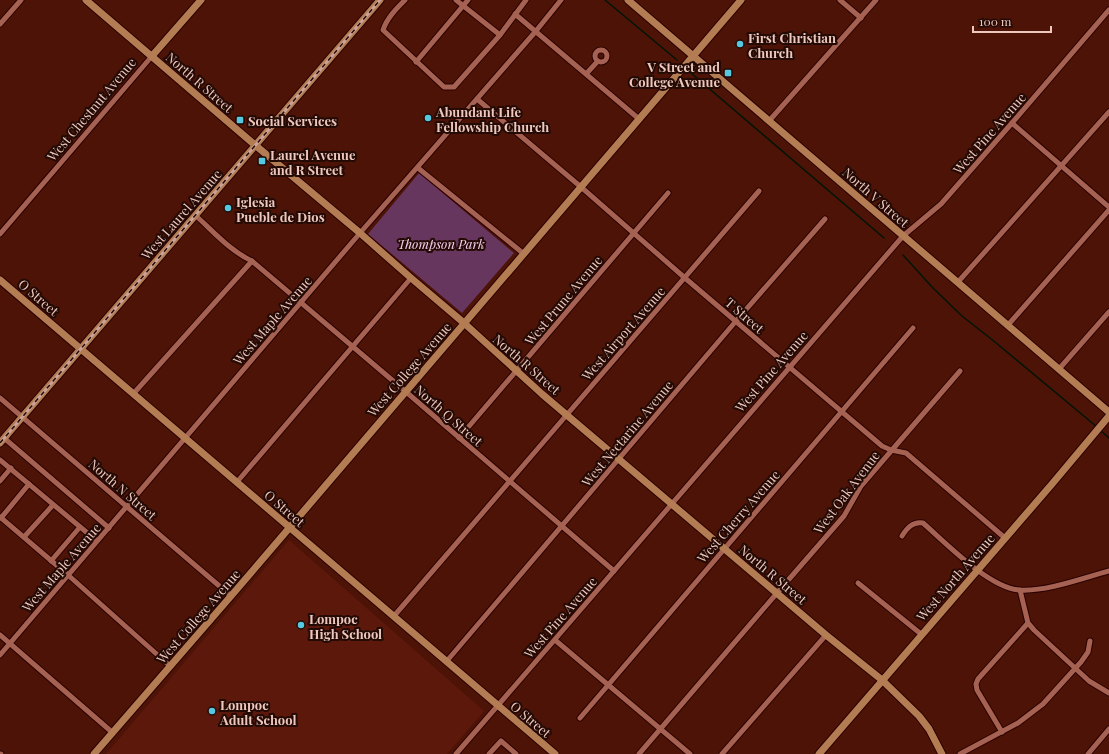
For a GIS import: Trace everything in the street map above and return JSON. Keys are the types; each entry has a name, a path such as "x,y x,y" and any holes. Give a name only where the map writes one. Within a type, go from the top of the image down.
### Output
{"street":[{"path":"0,24 21,0"},
{"name":"North R Street","path":"86,0 360,233 517,371 724,549 882,680 919,716 929,729 942,754"},
{"name":"West Chestnut Avenue","path":"0,234 201,0"},
{"name":"West Laurel Avenue","path":"2,441 380,0"},
{"path":"405,0 389,17 385,24 384,30 444,87 454,87 500,35 526,0"},
{"path":"456,0 500,35"},
{"path":"416,62 468,0"},
{"name":"West Maple Avenue","path":"0,655 561,0"},
{"name":"North V Street","path":"628,0 1109,412"},
{"name":"West College Avenue","path":"94,754 741,0"},
{"path":"840,0 861,18"},
{"path":"769,121 876,0"},
{"name":"West Pine Avenue","path":"456,754 903,236 941,204 1109,10"},
{"path":"516,14 639,119"},
{"path":"586,74 598,61"},
{"name":"T Street","path":"477,99 581,186 685,278 882,446 891,450 906,453 1005,538"},
{"path":"958,282 1109,112"},
{"path":"1008,326 1109,209 1062,165 1012,123"},
{"path":"418,168 524,254"},
{"name":"West Airport Avenue","path":"394,616 759,191"},
{"name":"West Prune Avenue","path":"459,438 668,194"},
{"name":"North Q Street","path":"195,215 243,257 252,261 405,391 614,572"},
{"name":"West Nectarine Avenue","path":"446,662 736,321 825,219"},
{"path":"134,393 252,261"},
{"path":"237,482 411,278"},
{"name":"O Street","path":"0,280 394,616 550,753"},
{"path":"1059,369 1109,312"},
{"name":"West Cherry Avenue","path":"580,718 913,328"},
{"name":"West Oak Avenue","path":"640,754 844,516 861,486 960,371"},
{"name":"North N Street","path":"0,398 231,596"},
{"name":"West North Avenue","path":"818,754 1107,418"},
{"path":"2,441 109,528"},
{"path":"0,460 97,541"},
{"path":"0,481 11,468"},
{"path":"29,484 1,517 170,666"},
{"path":"24,537 53,505"},
{"path":"902,536 908,527 914,523 922,523 977,570 996,583 1008,588 1020,590 1050,587 1109,572"},
{"path":"51,561 80,527"},
{"path":"858,583 921,634"},
{"path":"1020,590 1028,623 1041,638 1095,686 1109,693"},
{"path":"1002,732 977,690 976,684 978,679 1028,623"},
{"path":"0,635 113,733"},
{"path":"722,754 826,635"},
{"path":"555,640 690,754"},
{"path":"960,754 1023,720 1043,704 1088,652 1090,641"},
{"path":"1088,754 1109,729"},
{"path":"489,754 501,741 516,754"}],"shaded area":[{"name":"Lompoc High School","path":"289,540 484,711 447,754 106,754"}],"green space":[{"name":"Thompson Park","path":"419,173 514,253 462,313 368,234"}],"waterway":[{"path":"605,0 677,60"},
{"path":"691,73 884,238"},
{"path":"903,255 933,288 962,316 1097,427"},
{"path":"1100,430 1109,438"}],"railway":[{"path":"0,443 380,0"}],"place":[{"name":"First Christian Church","path":"740,44"},
{"name":"V Street and College Avenue","path":"728,73"},
{"name":"Abundant Life Fellowship Church","path":"428,118"},
{"name":"Social Services","path":"240,120"},
{"name":"Laurel Avenue and R Street","path":"262,161"},
{"name":"Iglesia Pueble de Dios","path":"228,208"},
{"name":"Lompoc High School","path":"301,625"},
{"name":"Lompoc Adult School","path":"212,711"}]}
